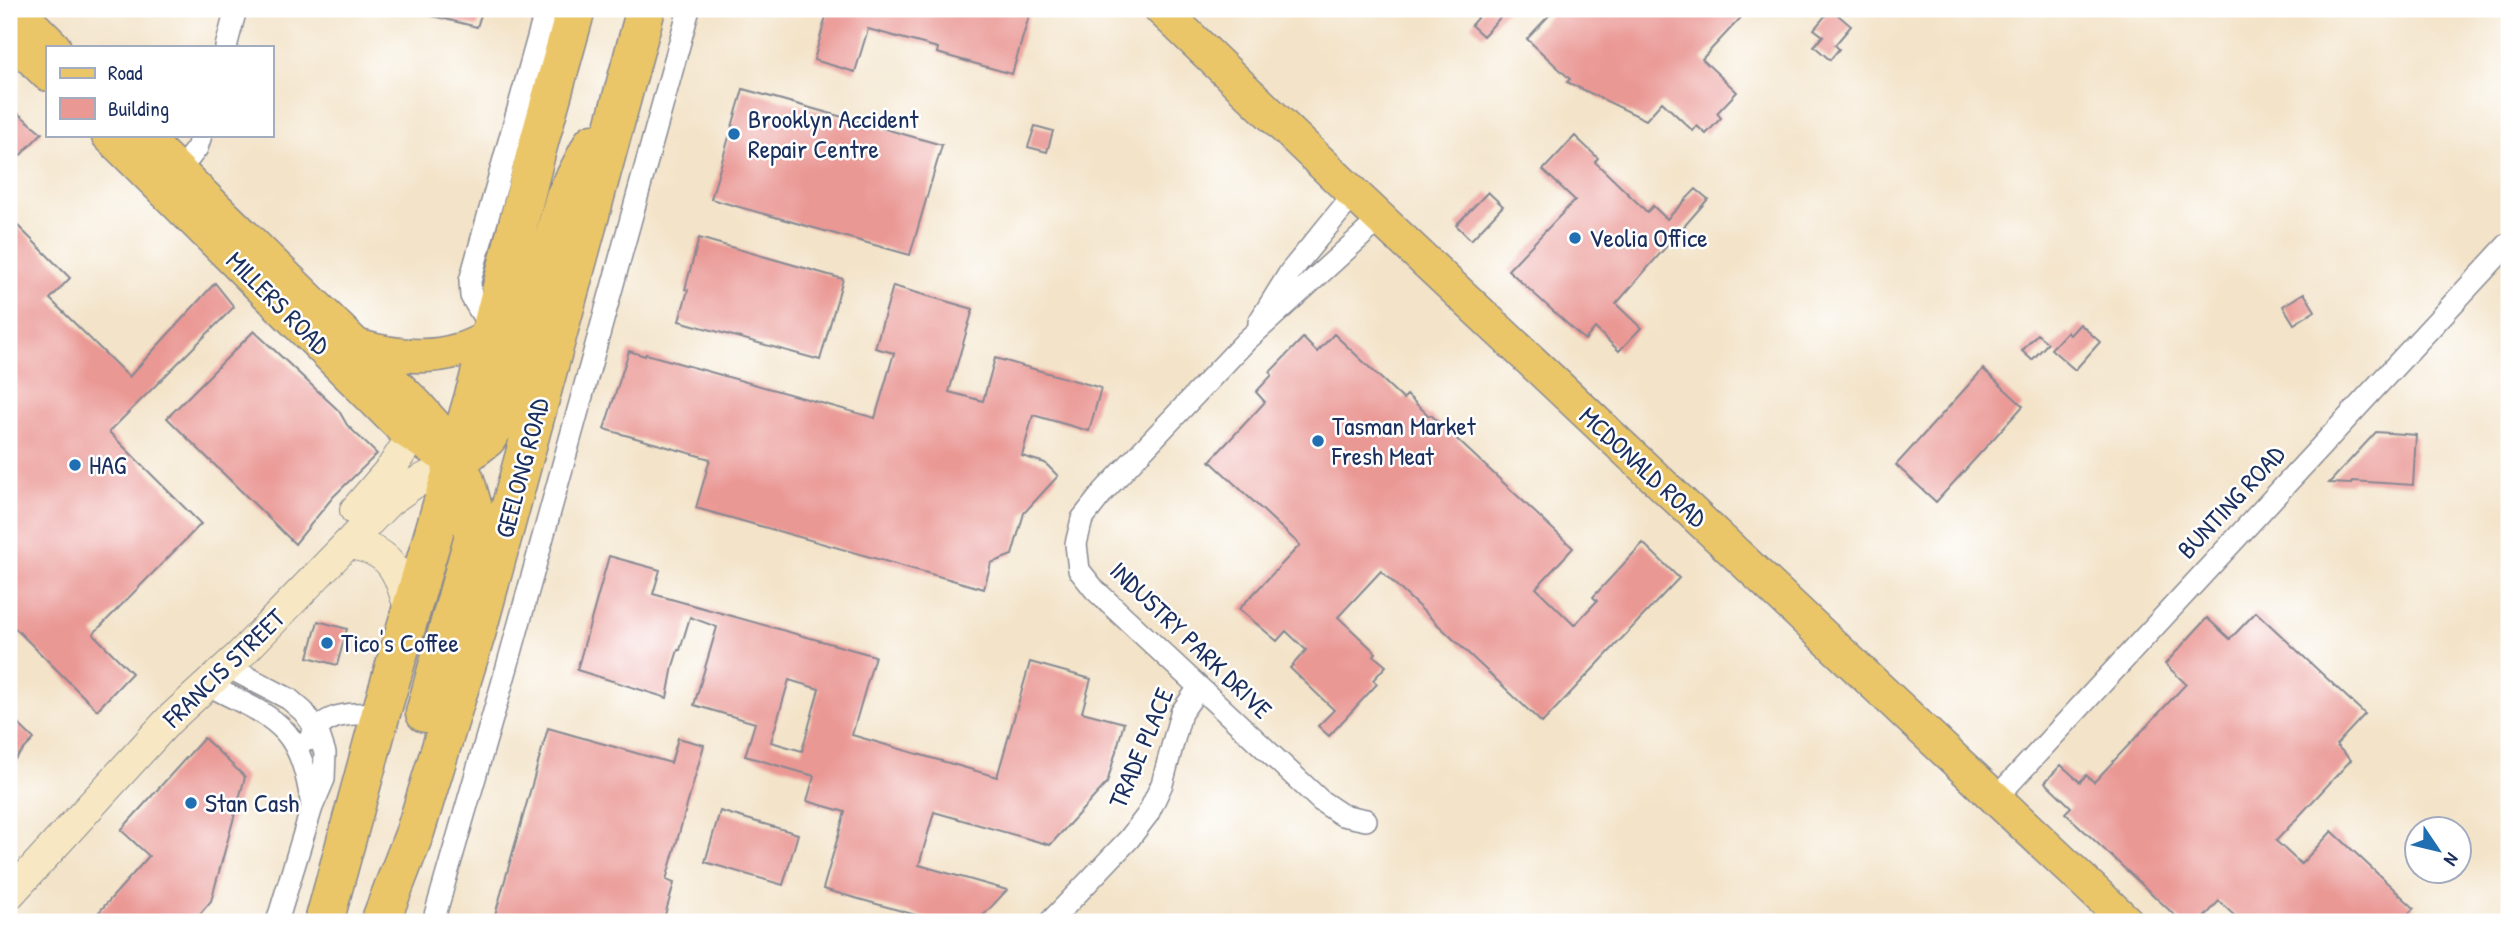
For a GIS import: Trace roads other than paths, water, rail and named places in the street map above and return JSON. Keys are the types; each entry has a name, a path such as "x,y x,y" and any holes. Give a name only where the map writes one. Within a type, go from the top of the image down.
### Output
{"highway":[{"path":"324,922 381,713 456,462 576,9"},
{"name":"GEELONG ROAD","path":"380,922 415,832 476,634 646,9"},
{"path":"456,462 482,443 504,413 513,389 565,197 622,92"},
{"path":"367,922 471,548 473,508 466,480 456,462"}],"main road":[{"path":"16,9 53,46"},
{"name":"MCDONALD ROAD","path":"1161,9 1380,219 2127,922"},
{"path":"9,36 46,73"},
{"name":"MILLERS ROAD","path":"109,136 349,355 424,413 438,429 456,462"},
{"name":"MILLERS ROAD","path":"143,136 179,171 349,355 412,436 456,462"},
{"path":"349,355 416,355 456,351 491,334"},
{"path":"309,572 389,471 412,436"},
{"path":"309,572 348,544 393,498 412,484 456,462"},
{"path":"348,544 374,549 386,559 398,577 411,614"},
{"name":"FRANCIS STREET","path":"9,895 215,673 226,646 309,572"}],"street":[{"path":"226,46 236,9"},
{"path":"491,334 471,296 470,281 546,9"},
{"name":"GEELONG ROAD","path":"433,922 507,667 689,9"},
{"path":"179,171 197,148 201,136"},
{"name":"INDUSTRY PARK DRIVE","path":"1246,341 1290,272 1354,194"},
{"name":"INDUSTRY PARK DRIVE","path":"1366,820 1342,815 1321,801 1095,590 1079,570 1076,544 1082,519 1104,491 1246,341 1380,219"},
{"name":"BUNTING ROAD","path":"1995,799 2509,243"},
{"path":"215,673 289,699 317,729 323,746 326,769 277,922"},
{"path":"215,673 277,722 291,737 302,761 313,807"},
{"name":"TRADE PLACE","path":"1050,922 1129,839 1148,814 1162,784 1181,713 1198,688"},
{"path":"302,761 307,744 325,721 335,717 381,713"}],"place":[{"name":"Brooklyn Accident Repair Centre","path":"734,134"},
{"name":"Veolia Office","path":"1575,238"},
{"name":"Tasman Market Fresh Meat","path":"1318,441"},
{"name":"HAG","path":"75,465"},
{"name":"Tico's Coffee","path":"327,643"},
{"name":"Stan Cash","path":"191,803"}]}
